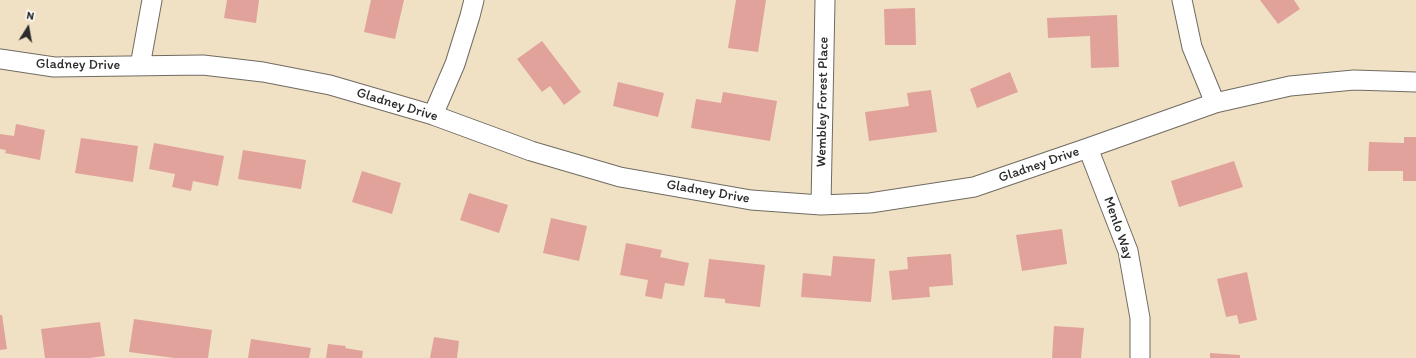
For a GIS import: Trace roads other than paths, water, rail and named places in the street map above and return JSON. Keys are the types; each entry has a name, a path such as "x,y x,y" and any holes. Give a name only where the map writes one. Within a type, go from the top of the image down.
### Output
{"street":[{"path":"140,66 152,0"},
{"path":"434,115 455,64 474,0"},
{"name":"Wembley Forest Place","path":"821,205 825,0"},
{"path":"1182,0 1192,48 1215,103"},
{"name":"Gladney Drive","path":"0,59 54,67 203,65 263,72 330,85 434,115 531,151 620,177 751,200 821,205 870,203 974,187 1215,103 1297,86 1354,80 1416,82"},
{"name":"Menlo Way","path":"1088,148 1128,251 1140,318 1140,358"}]}
